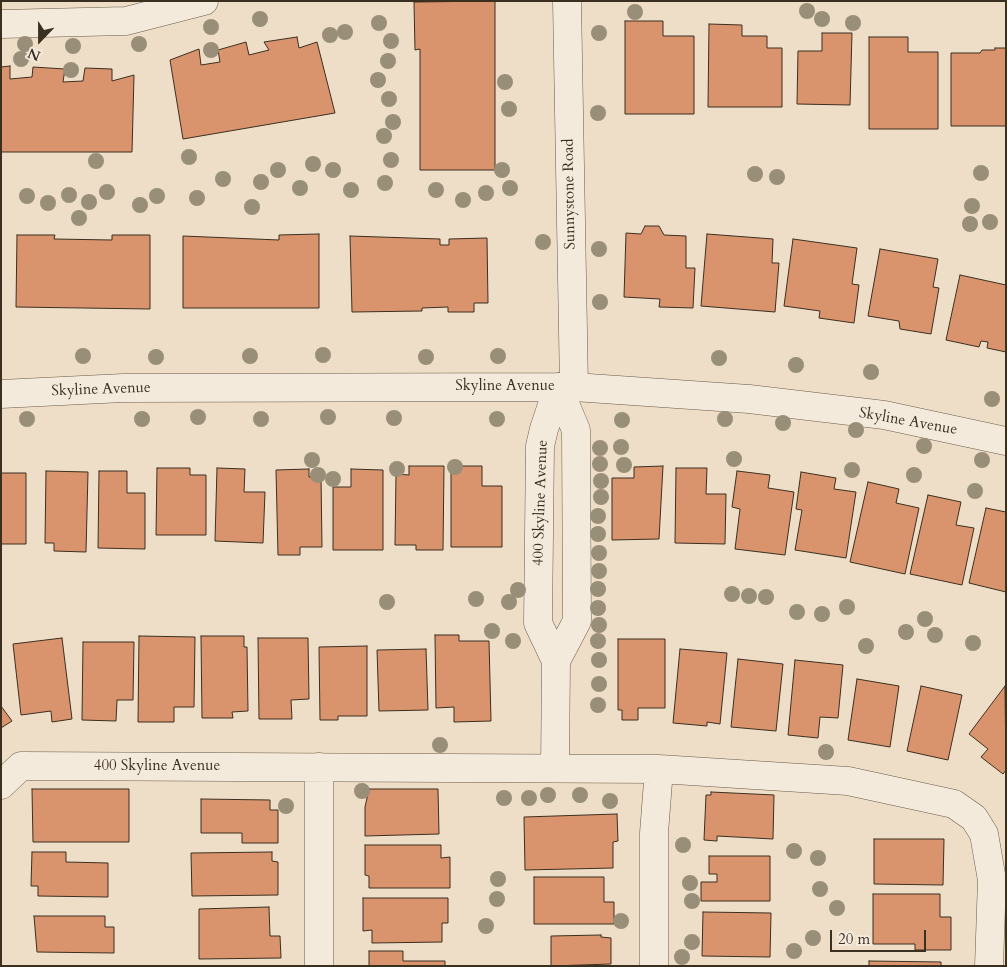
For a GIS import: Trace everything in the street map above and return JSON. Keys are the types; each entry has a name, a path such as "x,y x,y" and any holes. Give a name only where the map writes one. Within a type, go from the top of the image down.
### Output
{"street":[{"path":"1,24 126,20 204,1"},
{"name":"Sunnystone Road","path":"566,387 567,1"},
{"name":"Skyline Avenue","path":"1,394 123,388 566,387 749,399 884,415 1006,441"},
{"name":"400 Skyline Avenue","path":"555,768 556,661 538,623 540,446 544,430 566,387"},
{"name":"400 Skyline Avenue","path":"556,661 577,621 576,430 566,387"},
{"name":"400 Skyline Avenue","path":"1,784 21,766 660,769 848,781 954,804 974,818 984,834 992,880 989,966"},
{"path":"319,767 319,966"},
{"path":"654,966 654,833 660,769"}],"building":[{"path":"495,1 495,170 420,170 420,49 415,50 414,2"},
{"path":"625,21 663,21 663,36 694,36 694,114 625,114"},
{"path":"709,24 742,25 742,36 767,36 767,48 782,48 782,107 708,107"},
{"path":"822,33 852,33 850,105 797,104 798,51 822,51"},
{"path":"297,37 299,48 317,42 335,113 183,139 170,60 199,49 201,65 220,62 218,50 246,42 249,55 269,50 264,42"},
{"path":"869,37 908,37 908,52 938,52 938,129 869,129"},
{"path":"995,48 1006,48 1006,126 951,126 951,53 980,53 982,50 995,50"},
{"path":"10,66 10,79 32,77 33,67 65,69 63,82 83,81 85,68 112,69 112,81 134,75 132,152 1,152 1,67"},
{"path":"645,226 659,226 664,235 686,236 686,268 695,268 693,308 659,307 660,299 624,297 626,233 641,234"},
{"path":"319,234 319,308 183,308 183,236 279,240 279,235"},
{"path":"707,234 773,239 772,263 779,263 775,312 701,306"},
{"path":"17,235 55,235 54,239 112,240 112,235 150,235 150,309 16,307"},
{"path":"350,236 440,239 440,245 449,245 449,239 487,238 488,303 474,303 474,312 448,312 448,307 422,308 422,311 352,312"},
{"path":"793,239 857,248 852,284 859,285 854,323 819,318 820,311 784,306"},
{"path":"880,249 938,259 933,287 939,288 931,334 900,329 899,321 868,316"},
{"path":"960,275 1006,285 1006,352 987,348 988,342 981,341 979,347 946,340"},
{"path":"409,466 444,466 443,550 416,550 416,545 395,545 396,474 409,475"},
{"path":"451,466 482,466 482,486 502,486 502,547 451,547"},
{"path":"663,466 659,539 612,540 612,478 634,478 634,467"},
{"path":"157,468 190,468 190,475 206,475 206,535 156,535"},
{"path":"217,468 245,469 244,492 265,492 263,543 215,541"},
{"path":"676,468 707,468 706,494 726,494 725,544 675,543"},
{"path":"309,469 309,477 321,477 322,547 300,547 300,555 278,555 276,470"},
{"path":"351,469 383,470 383,550 333,550 333,487 351,487"},
{"path":"46,471 88,472 86,552 54,551 54,543 45,543"},
{"path":"99,471 127,471 127,493 145,493 145,549 98,548"},
{"path":"737,471 770,475 768,488 794,492 785,555 735,549 740,509 732,507"},
{"path":"801,472 836,478 834,489 856,492 846,558 795,550 802,510 796,509"},
{"path":"1,473 26,473 26,544 1,544"},
{"path":"868,482 899,489 896,503 919,508 905,574 850,562"},
{"path":"928,495 961,502 956,525 974,528 962,585 910,574"},
{"path":"986,508 1006,512 1006,592 969,583"},
{"path":"435,635 459,635 459,641 489,641 491,721 454,722 454,707 436,708"},
{"path":"139,636 195,637 194,707 174,707 174,722 138,722"},
{"path":"201,636 244,636 244,647 247,647 248,711 232,712 233,718 202,718"},
{"path":"62,638 72,719 52,722 51,711 21,715 13,644"},
{"path":"258,638 308,638 309,699 291,700 292,719 259,719"},
{"path":"618,639 665,639 665,708 638,708 638,720 622,720 622,710 618,710"},
{"path":"83,642 134,642 133,700 117,700 116,721 82,720"},
{"path":"367,646 367,716 338,716 338,720 320,720 319,647"},
{"path":"426,649 428,710 379,711 377,650"},
{"path":"680,649 727,653 720,724 707,722 707,726 673,723"},
{"path":"738,659 783,664 776,731 731,727"},
{"path":"795,660 843,665 838,718 820,717 818,738 788,735"},
{"path":"857,679 899,686 890,747 848,740"},
{"path":"921,686 962,695 948,760 907,751"},
{"path":"1005,686 1006,770 1003,774 981,757 988,749 969,734"},
{"path":"1,706 12,721 1,728"},
{"path":"32,789 129,789 129,842 33,842"},
{"path":"369,789 438,789 439,834 365,836 365,807"},
{"path":"711,792 774,795 773,839 717,836 717,841 704,840 706,795 711,795"},
{"path":"201,799 270,800 270,810 278,810 278,843 242,843 242,833 201,833"},
{"path":"617,814 618,841 613,842 613,868 525,870 524,817"},
{"path":"874,839 944,839 943,885 874,884"},
{"path":"365,845 441,845 441,858 450,857 450,888 369,888 369,876 365,875"},
{"path":"32,852 66,852 66,862 108,863 108,897 38,896 38,886 31,886"},
{"path":"272,852 272,861 278,862 278,895 192,896 191,853"},
{"path":"709,856 770,856 770,901 701,901 701,882 717,882 717,874 709,874"},
{"path":"534,877 604,877 604,902 614,902 614,924 534,924"},
{"path":"873,894 940,894 940,917 951,917 951,950 915,950 915,944 873,944"},
{"path":"363,898 448,898 448,923 442,923 442,942 372,943 372,930 363,931"},
{"path":"269,907 270,936 280,936 281,958 199,959 199,909"},
{"path":"703,912 771,913 770,957 702,956"},
{"path":"34,916 105,916 105,927 114,927 114,953 37,952"},
{"path":"601,935 601,937 611,938 611,964 551,966 551,936"},
{"path":"369,951 403,951 403,961 445,961 445,966 369,966"},
{"path":"869,961 941,962 941,966 869,966"}]}
